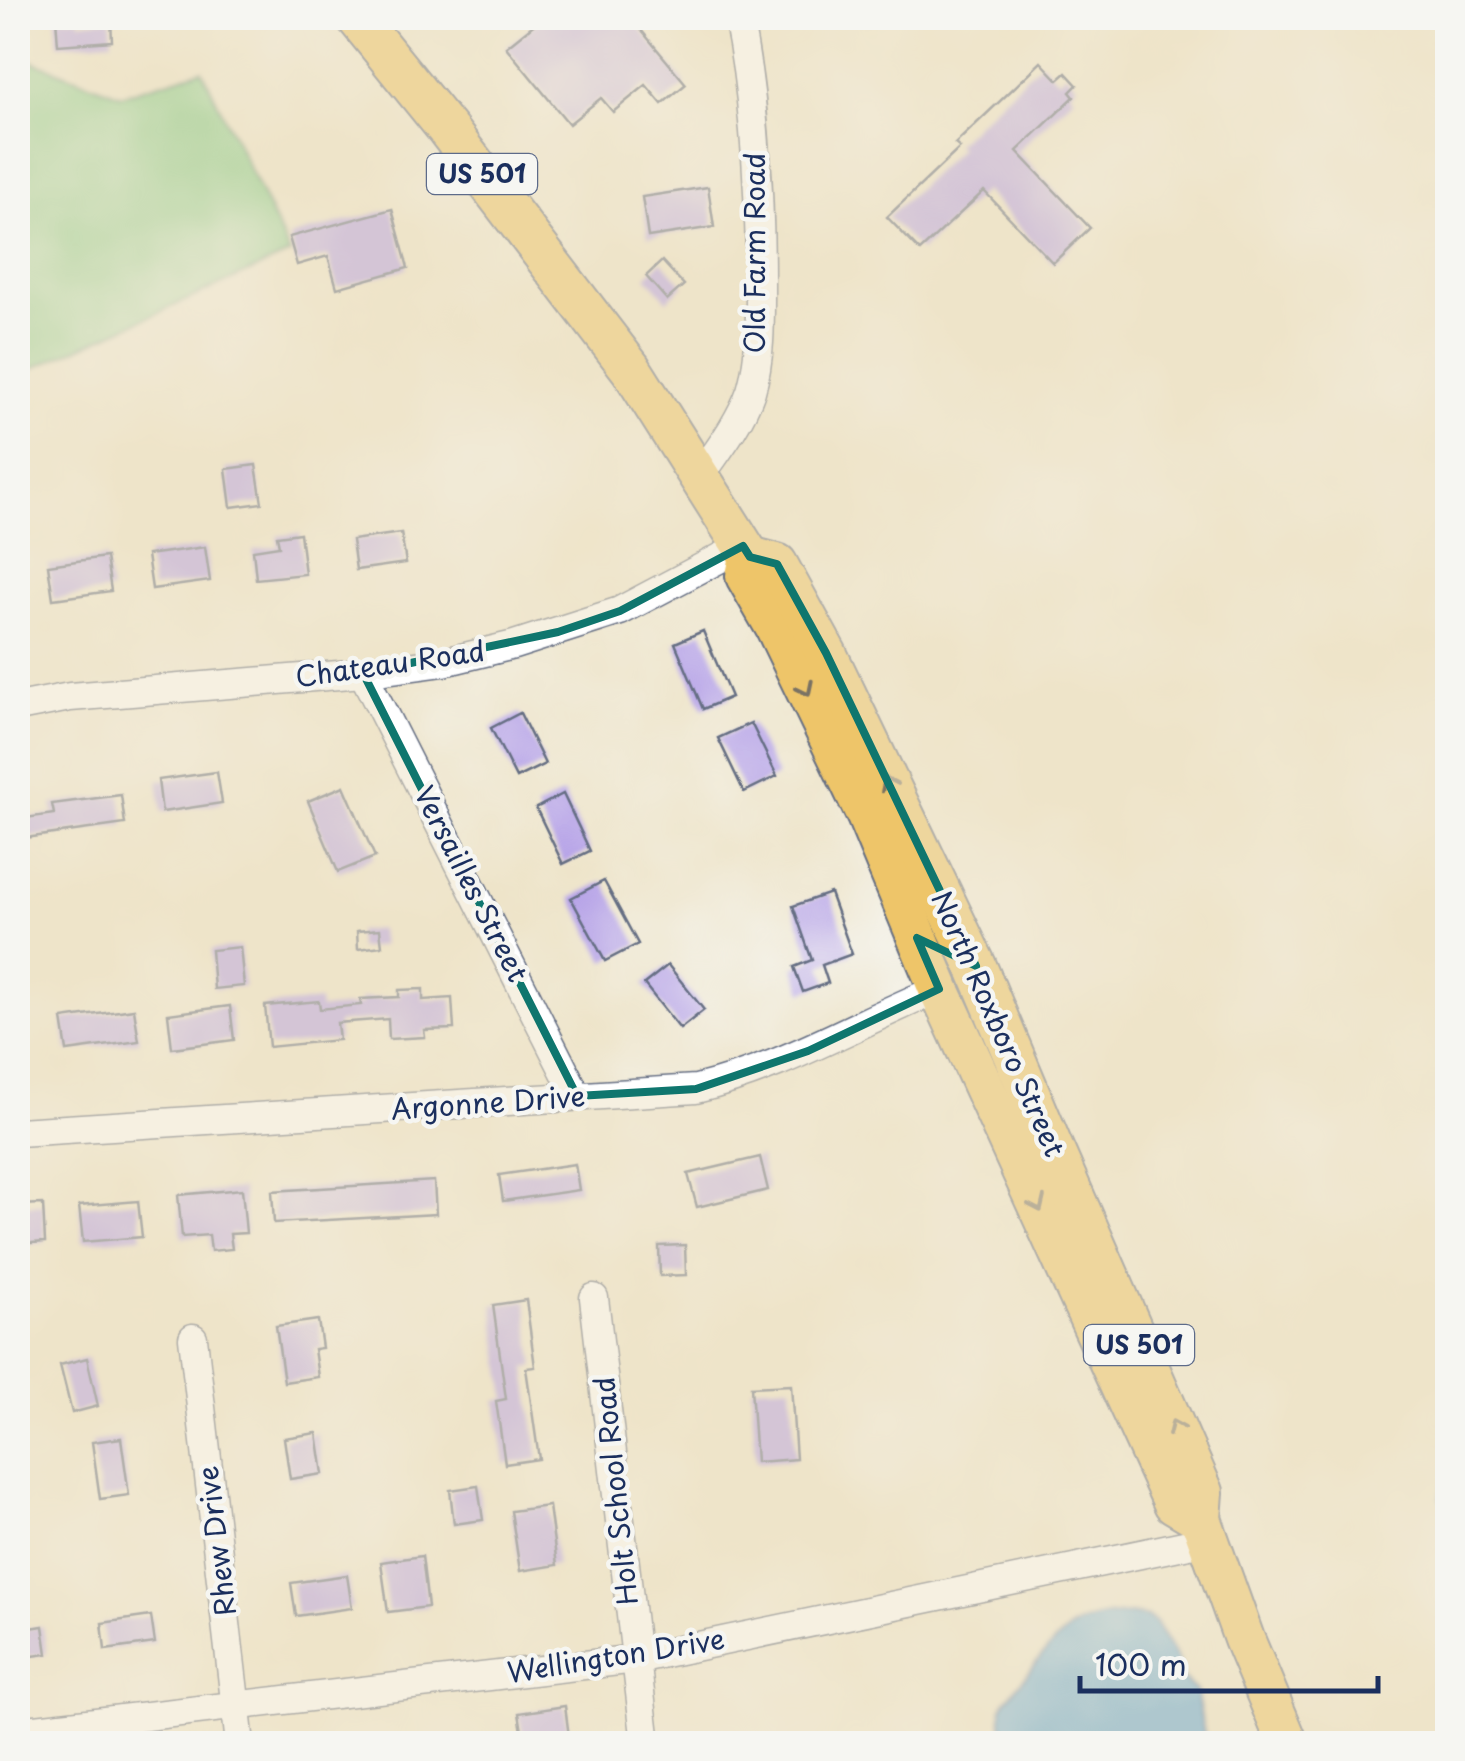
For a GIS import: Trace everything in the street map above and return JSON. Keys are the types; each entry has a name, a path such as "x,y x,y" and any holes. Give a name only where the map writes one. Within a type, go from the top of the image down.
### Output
{"highway":[{"name":"North Roxboro Street","path":"357,18 631,369 747,552 746,576 776,628 867,816 939,990 1174,1503 1204,1530"},
{"name":"North Roxboro Street","path":"747,552 777,564 818,638 976,966 1203,1492 1204,1530 1288,1744"},
{"path":"867,816 896,844 946,952 976,966"},
{"path":"939,990 964,994 1030,1136 1050,1144"}],"street":[{"name":"Old Farm Road","path":"700,476 742,410 751,390 757,353 760,238 753,128 738,18"},
{"name":"Chateau Road","path":"18,708 70,697 364,673 444,662 620,611 747,552"},
{"name":"Versailles Street","path":"364,673 577,1096"},
{"name":"Argonne Drive","path":"18,1132 678,1092 733,1080 808,1051 882,1013 939,990"},
{"name":"Holt School Road","path":"594,1298 646,1744"},
{"name":"Rhew Drive","path":"193,1338 240,1744"},
{"name":"Wellington Drive","path":"18,1731 636,1659 1204,1530"}],"highlighted area":[{"path":"743,546 750,557 777,564 826,653 976,966 917,938 939,989 808,1051 696,1089 577,1096 363,673 558,632 620,611"}],"green space":[{"path":"18,56 121,95 202,70 290,254 18,375"}],"water":[{"path":"1130,1614 1155,1622 1178,1661 1183,1679 1196,1691 1204,1733 1211,1743 1007,1743 1002,1723 1004,1703 1046,1651 1081,1623"}],"building":[{"path":"56,18 80,18 80,22 111,19 112,41 58,45"},
{"path":"542,18 631,18 686,84 662,104 646,85 613,112 601,98 569,124 506,47"},
{"path":"1041,62 1058,80 1066,73 1077,85 1070,92 1074,97 1017,151 1090,228 1053,263 984,191 920,251 887,217 960,148 955,144"},
{"path":"708,187 714,227 648,237 642,197"},
{"path":"392,209 408,268 337,288 328,256 297,265 289,237"},
{"path":"662,261 684,285 667,300 646,276"},
{"path":"256,465 262,503 231,507 226,469"},
{"path":"300,533 305,574 256,579 253,550 279,546 277,536"},
{"path":"401,533 406,563 356,570 352,540"},
{"path":"205,547 210,581 152,589 147,555"},
{"path":"106,557 111,591 53,599 48,565"},
{"path":"703,631 731,697 703,709 675,643"},
{"path":"520,713 545,764 516,778 491,728"},
{"path":"751,723 777,776 744,792 718,738"},
{"path":"217,772 222,803 162,812 158,780"},
{"path":"344,786 375,857 338,872 308,801"},
{"path":"563,794 590,851 563,864 536,808"},
{"path":"121,795 125,824 18,839 18,819 54,814 52,804"},
{"path":"604,881 638,944 605,961 571,898"},
{"path":"830,893 852,954 822,965 828,983 803,992 794,967 812,960 793,906"},
{"path":"380,929 382,946 358,949 357,931"},
{"path":"240,947 244,986 214,989 211,950"},
{"path":"668,965 704,1010 680,1029 644,984"},
{"path":"423,989 423,1000 452,998 454,1029 424,1030 425,1037 389,1039 388,1019 337,1023 339,1040 269,1047 265,1006 319,1001 320,1009 361,1005 360,999 399,997 399,990"},
{"path":"230,1006 234,1040 172,1048 168,1014"},
{"path":"134,1009 139,1041 67,1051 62,1019"},
{"path":"760,1157 768,1190 697,1207 688,1174"},
{"path":"575,1164 579,1190 503,1201 499,1175"},
{"path":"434,1181 436,1214 274,1223 272,1191"},
{"path":"242,1189 246,1233 230,1234 232,1249 211,1251 209,1235 182,1237 178,1195"},
{"path":"138,1201 142,1237 83,1242 79,1206"},
{"path":"43,1204 45,1242 18,1244 18,1205"},
{"path":"685,1245 686,1275 660,1276 659,1246"},
{"path":"526,1300 535,1367 526,1368 539,1459 505,1464 496,1401 506,1399 493,1305"},
{"path":"318,1320 322,1348 314,1349 318,1377 284,1382 276,1326"},
{"path":"87,1358 98,1406 72,1413 60,1365"},
{"path":"791,1385 796,1459 756,1462 751,1387"},
{"path":"317,1433 323,1474 290,1479 284,1438"},
{"path":"121,1438 129,1495 100,1499 92,1442"},
{"path":"478,1486 483,1520 454,1524 450,1490"},
{"path":"549,1506 557,1565 520,1571 511,1511"},
{"path":"422,1556 428,1607 388,1612 381,1562"},
{"path":"347,1575 352,1608 296,1616 291,1583"},
{"path":"151,1616 155,1643 105,1650 102,1623"},
{"path":"43,1626 47,1654 18,1658 18,1630"},
{"path":"565,1706 570,1744 524,1744 519,1713"}],"waterway":[{"path":"1442,1498 1448,1475"}]}
